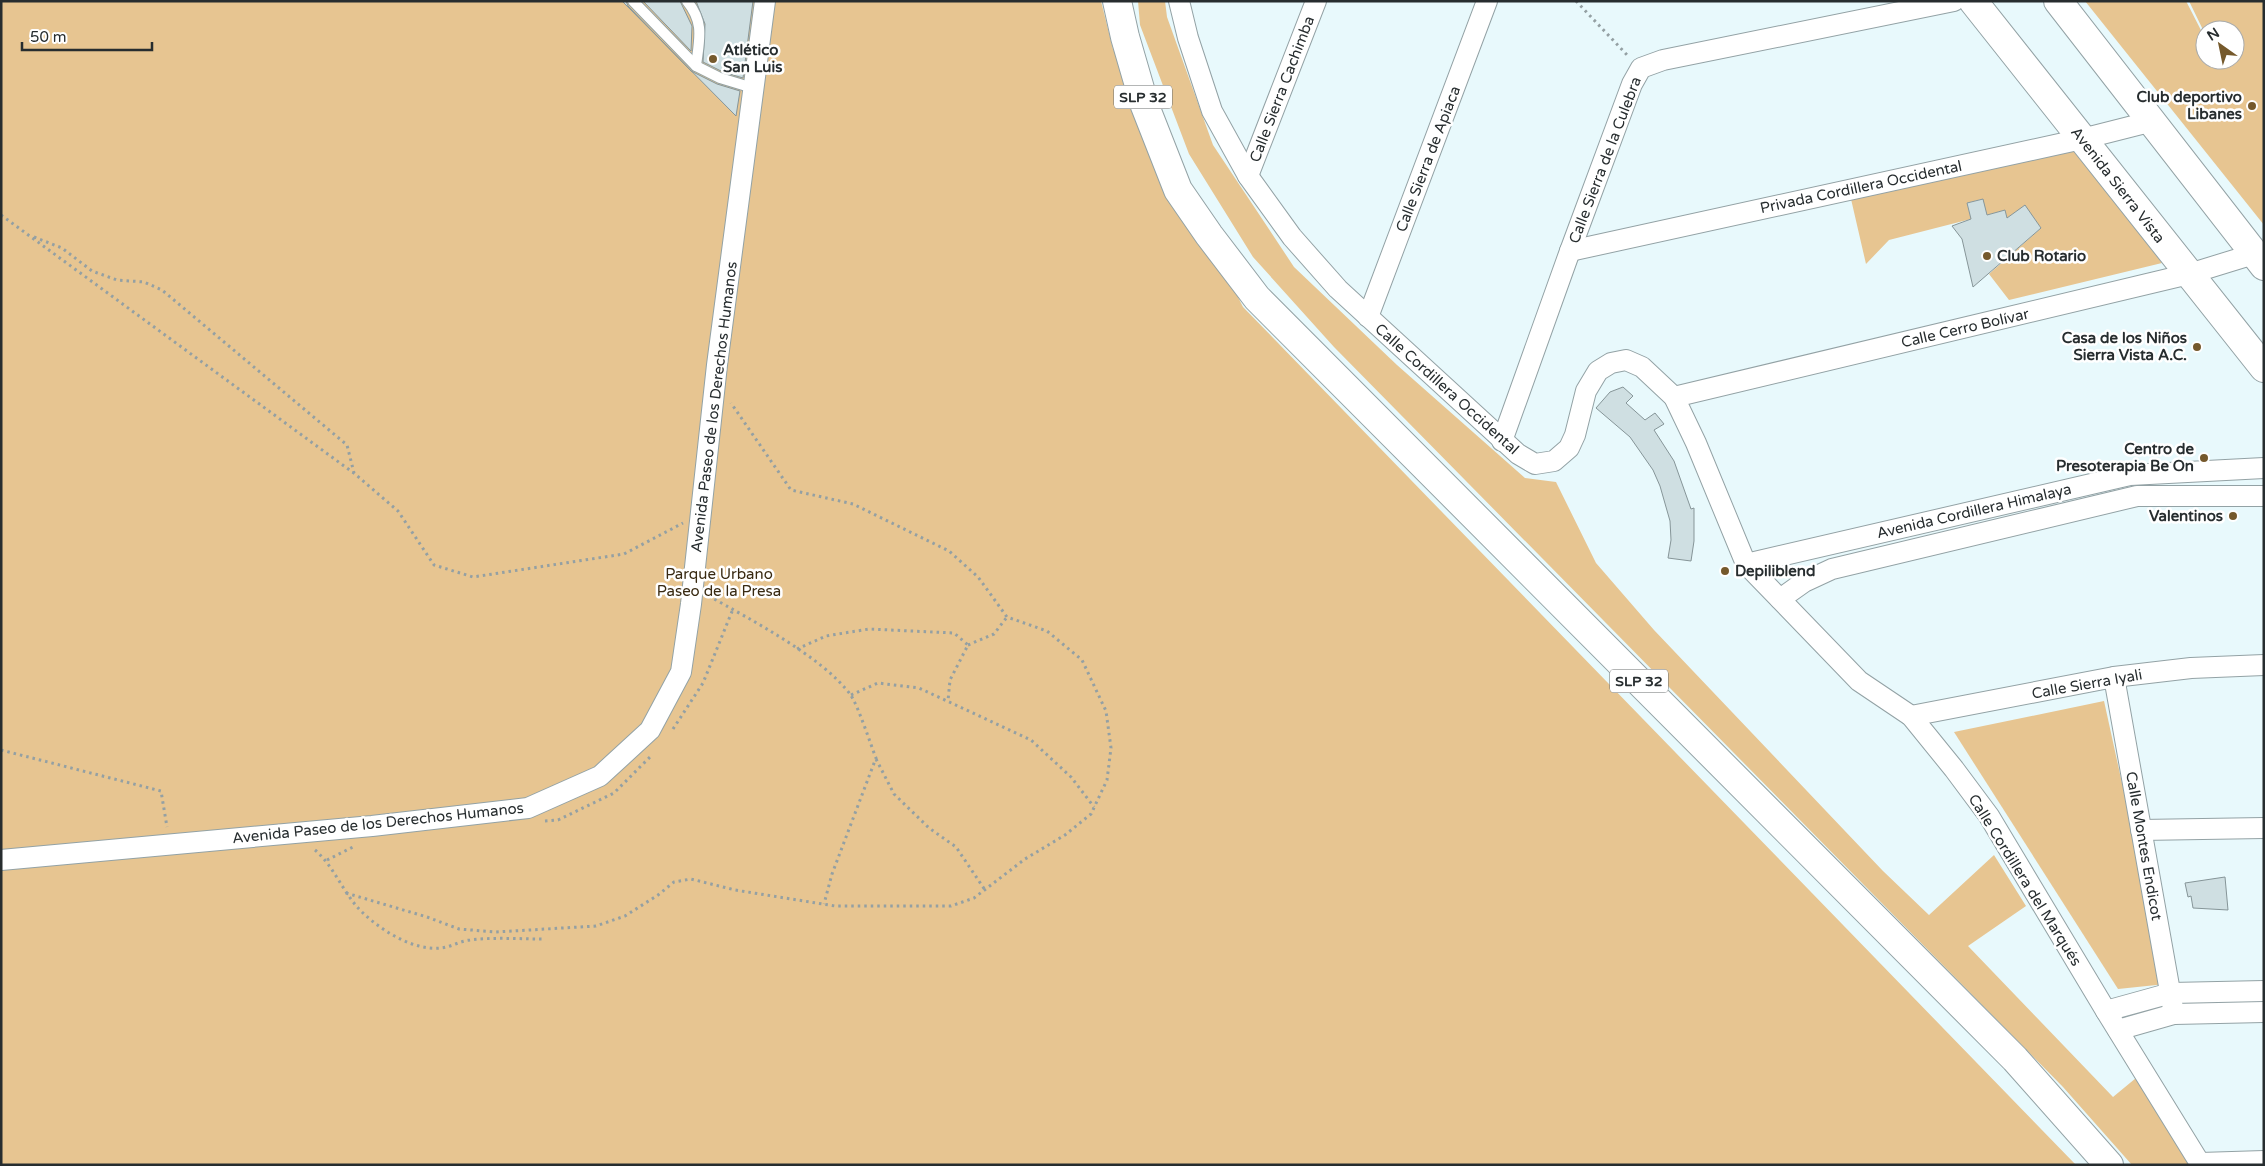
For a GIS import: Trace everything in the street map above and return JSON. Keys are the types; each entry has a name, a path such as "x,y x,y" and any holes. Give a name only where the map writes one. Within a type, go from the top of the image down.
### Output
{"main road":[{"name":"SLP 32","path":"1117,1 1125,37 1146,106 1178,190 1209,235 1258,298 2015,1059 2109,1165"},
{"name":"Avenida Sierra Vista","path":"1973,1 2264,368"},
{"path":"2058,1 2259,260"}],"street":[{"name":"Avenida Paseo de los Derechos Humanos","path":"1,860 295,833 528,808 600,776 650,730 680,672 694,587 715,382 765,1"},
{"name":"Calle Cordillera Occidental","path":"1179,1 1188,38 1212,111 1248,176 1292,237 1338,289 1502,441 1518,454 1535,464 1554,461 1569,448 1575,435 1586,391 1598,371 1611,363 1626,360 1642,367 1674,397 1696,443 1746,564"},
{"name":"Calle Sierra Cachimba","path":"1248,176 1316,1"},
{"name":"Calle Sierra de Apiaca","path":"1368,317 1488,1"},
{"name":"Calle Sierra de la Culebra","path":"1502,441 1632,84 1641,68 1663,60 1954,1"},
{"name":"Privada Cordillera Occidental","path":"1570,251 2082,139 2153,121"},
{"name":"Calle Cerro Bolívar","path":"1674,397 2189,274 2259,260"},
{"name":"Avenida Cordillera Himalaya","path":"1746,564 2130,475 2264,468"},
{"name":"Avenida Cordillera Himalaya","path":"1780,598 1804,582 1832,569 2137,496 2264,496"},
{"path":"1802,551 1814,557 1819,564 1817,576"},
{"name":"Calle Cordillera del Marqués","path":"1746,564 1859,681 1911,716 1989,816 2106,1012 2201,1164"},
{"name":"Calle Sierra Iyali","path":"1911,716 2114,678 2192,668 2264,665"},
{"name":"Calle Montes Endicot","path":"2114,678 2174,1014"},
{"path":"2141,830 2264,828"},
{"path":"2106,1012 2171,993 2264,991"},
{"path":"2118,1030 2174,1014 2264,1012"},
{"path":"2201,1164 2264,1162"}],"lane":[{"path":"633,1 696,66 720,78 753,88"},
{"path":"687,1 696,12 701,31 696,66"}],"path":[{"path":"1576,1 1612,41 1641,68"},
{"path":"1,215 355,474 398,512 434,565 472,577 624,554 701,514"},
{"path":"28,234 62,248 92,271 118,280 144,282 162,290 347,445 355,474"},
{"path":"346,893 427,917 459,930 496,932 596,926 625,916 658,895 674,882 691,878 735,890 835,906 951,906 974,898 1025,859 1065,835 1090,814 1107,780 1111,748 1106,711 1082,660 1047,631 1008,616 978,577 949,551 853,504 791,490 715,382"},
{"path":"694,587 758,624 823,667 851,695 876,758 894,794 929,828 956,848 985,890"},
{"path":"948,702 950,680 968,645 994,634 1008,616"},
{"path":"796,649 826,636 869,629 954,633 968,645"},
{"path":"851,695 878,683 919,688 1031,740 1070,777 1094,807"},
{"path":"1,750 161,791 170,845"},
{"path":"824,904 832,874 876,758"},
{"path":"295,833 327,860 346,893 362,913 385,931 418,946 441,948 470,940 543,939"}],"green space":[{"name":"Parque Urbano Paseo de la Presa","path":"1,1 1101,1 1113,49 1243,307 2076,1165 1,1165"},
{"path":"1138,1 1165,1 1167,17 1213,145 1294,267 1397,365 1525,478 1556,482 1596,563 1654,630 1883,871 1929,915 1994,855 2026,906 1968,946 2113,1097 2136,1078 2191,1165 2132,1165 2063,1087 1334,347 1253,257 1189,154 1140,25"},
{"path":"2085,1 2186,1 2196,20 2195,70 2245,70 2245,20 2198,20 2189,1 2264,1 2264,225"},
{"path":"2079,147 2162,263 2009,300 1989,274 2041,228 2025,206 2007,218 2005,210 1987,215 1982,199 1967,203 1971,219 1889,240 1866,264 1851,199"},
{"path":"2104,701 2166,984 2118,989 1954,732"}],"building":[{"path":"622,1 626,1 628,6 674,53"},
{"path":"643,1 680,1 692,26 691,51"},
{"path":"696,1 753,1 743,78 723,72 703,62 705,24"},
{"path":"692,71 717,84 740,91 736,116"},
{"name":"Club Rotario","path":"1983,199 1987,215 2005,210 2007,218 2025,205 2041,228 1973,287 1962,239 1952,226 1971,219 1967,203"},
{"path":"1623,387 1633,396 1626,403 1645,420 1655,413 1664,424 1654,430 1674,461 1691,509 1694,508 1694,541 1691,561 1668,558 1671,540 1670,521 1660,486 1653,470 1630,437 1596,408 1610,392"},
{"path":"2225,877 2228,910 2193,908 2191,896 2188,897 2185,883"}],"place":[{"name":"Atlético San Luis","path":"713,59"},
{"name":"Club deportivo Libanes","path":"2252,106"},
{"name":"Club Rotario","path":"1987,256"},
{"name":"Casa de los Niños Sierra Vista A.C.","path":"2197,347"},
{"name":"Centro de Presoterapia Be On","path":"2204,458"},
{"name":"Valentinos","path":"2233,516"},
{"name":"Depiliblend","path":"1725,571"}]}
